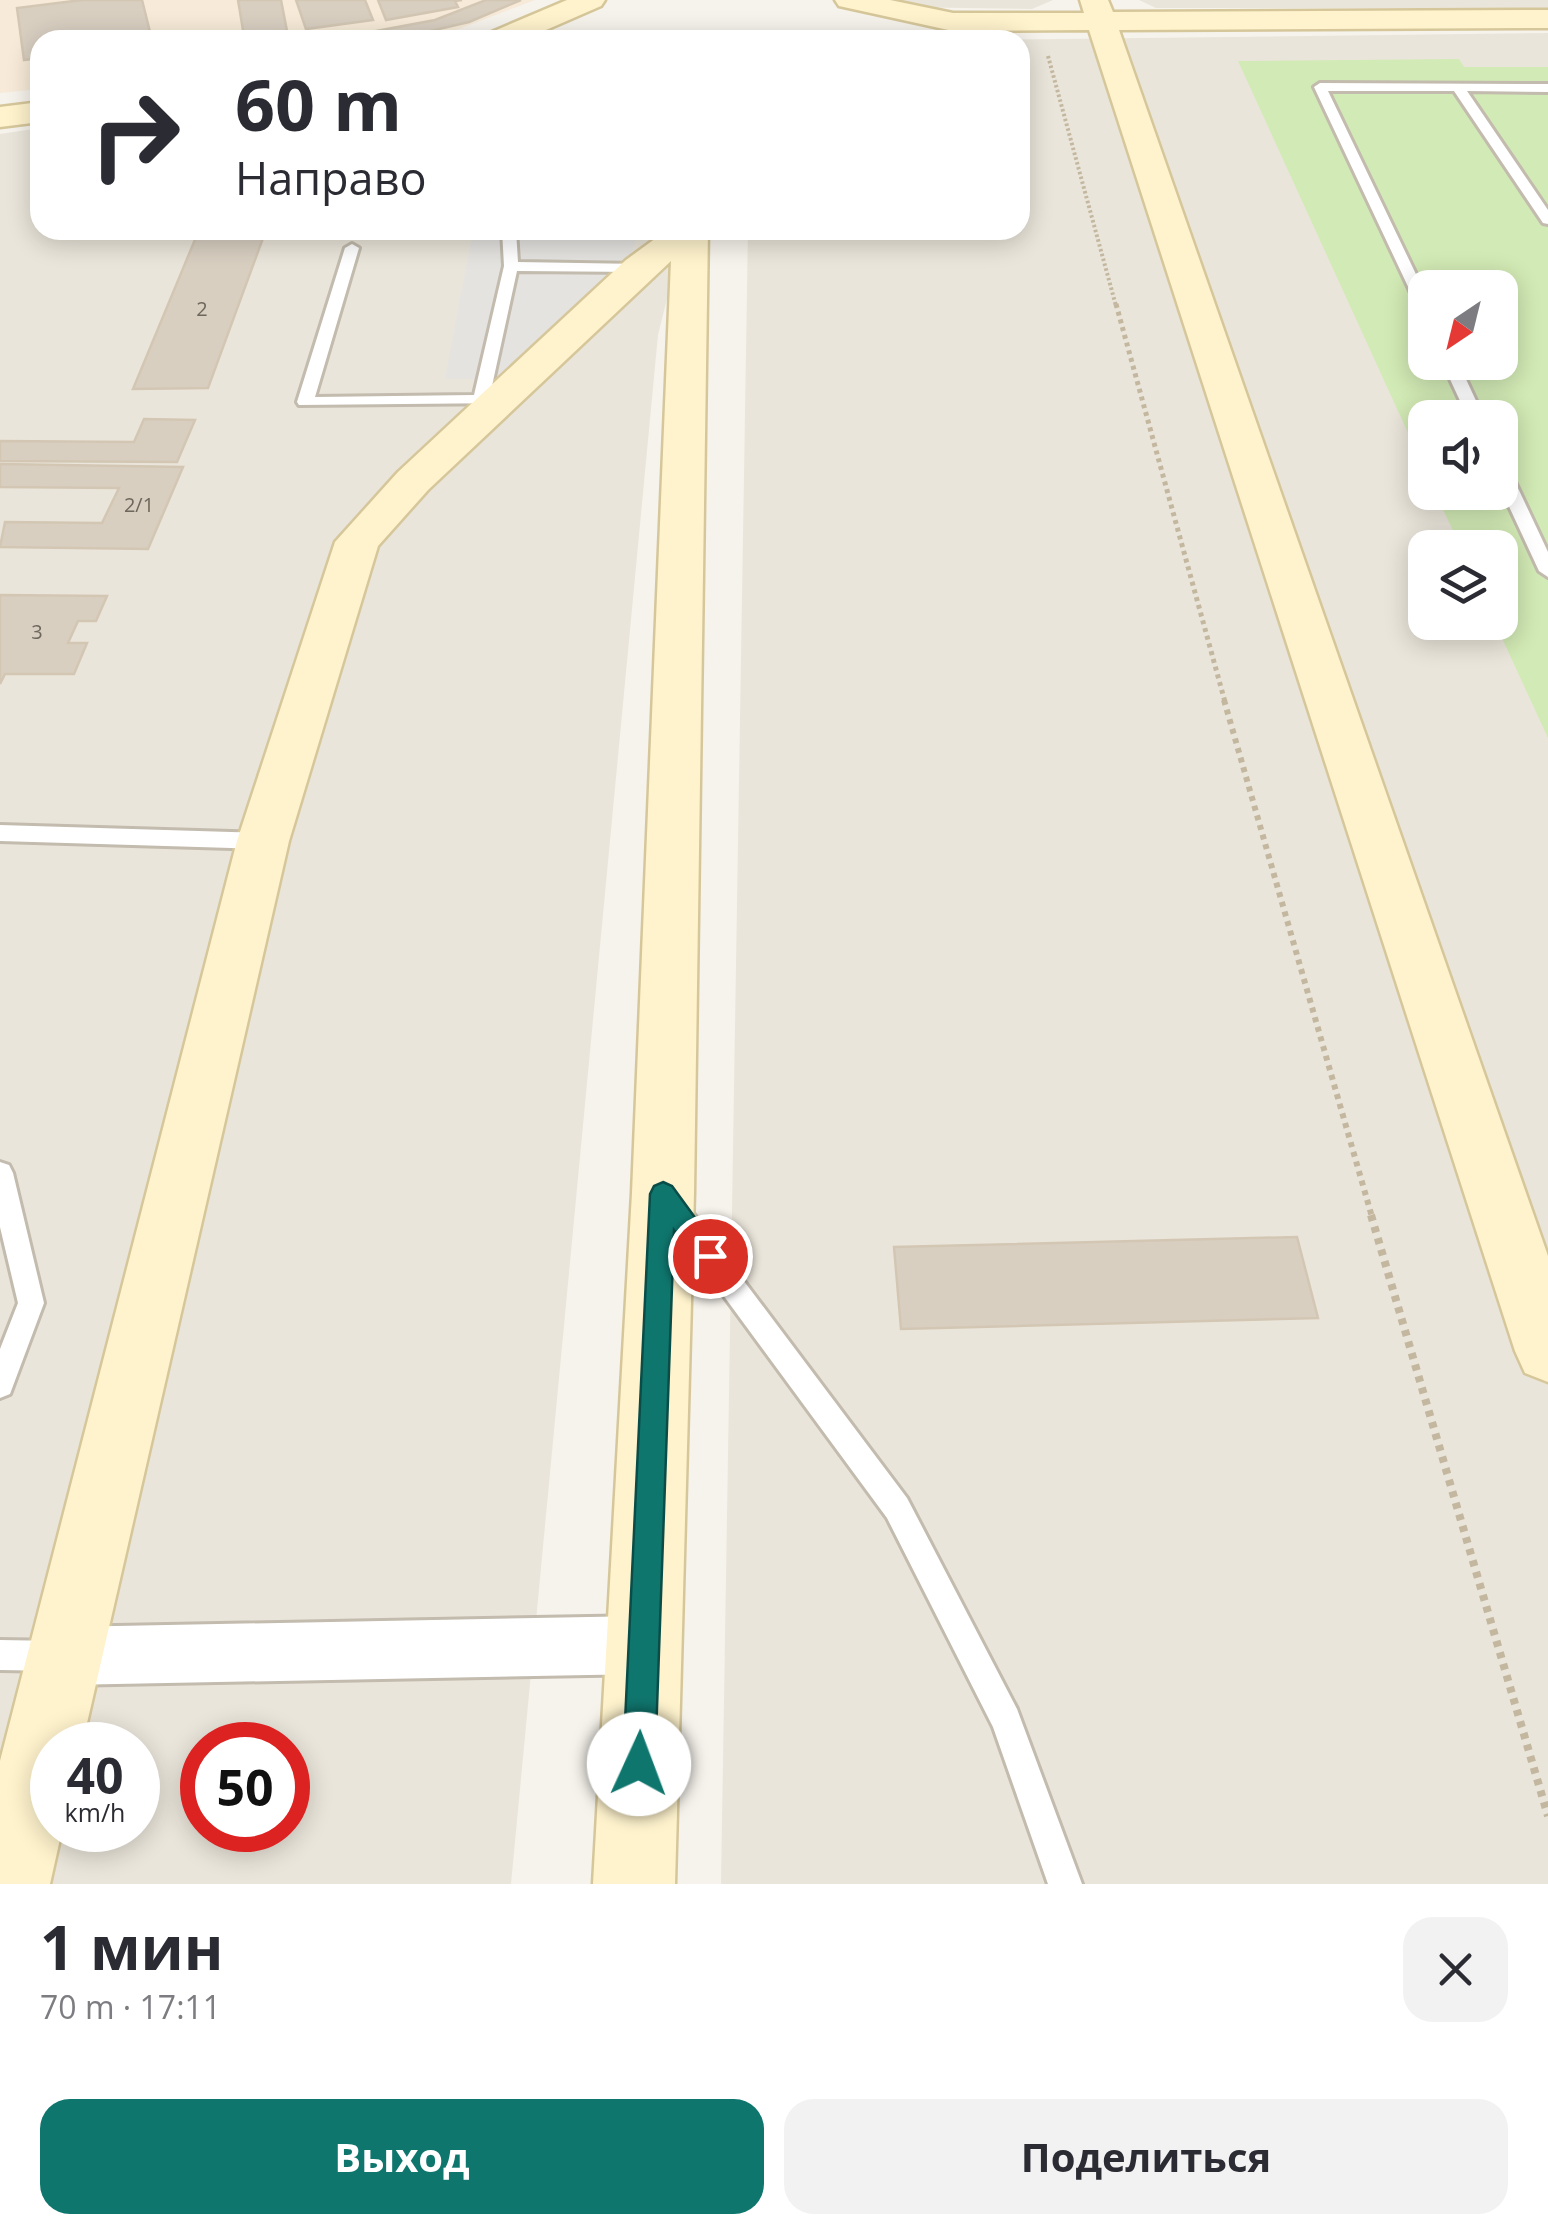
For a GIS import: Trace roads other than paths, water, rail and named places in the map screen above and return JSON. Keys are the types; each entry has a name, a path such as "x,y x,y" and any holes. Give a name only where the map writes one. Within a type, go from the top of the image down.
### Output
{"main road":[{"path":"522,30 593,0"},
{"path":"572,30 572,25 593,0"},
{"path":"834,8 953,22 1097,11 1548,19"},
{"path":"1097,11 1548,1351"},
{"path":"926,30 953,22"},
{"path":"0,117 30,113"},
{"path":"10,1884 33,1656 262,841 357,542 492,400 639,268 677,240"},
{"path":"634,1884 663,1194 690,240"}],"street":[{"path":"33,1656 643,1645"}],"lane":[{"path":"1408,274 1320,87 1548,88"},
{"path":"1458,88 1548,220"},
{"path":"352,248 305,402 492,400 511,266 510,240"},
{"path":"511,266 639,268"},
{"path":"1518,507 1548,571"},
{"path":"0,833 262,841"},
{"path":"0,1173 30,1303 0,1385"},
{"path":"663,1194 897,1508 1006,1720 1065,1884"}]}
